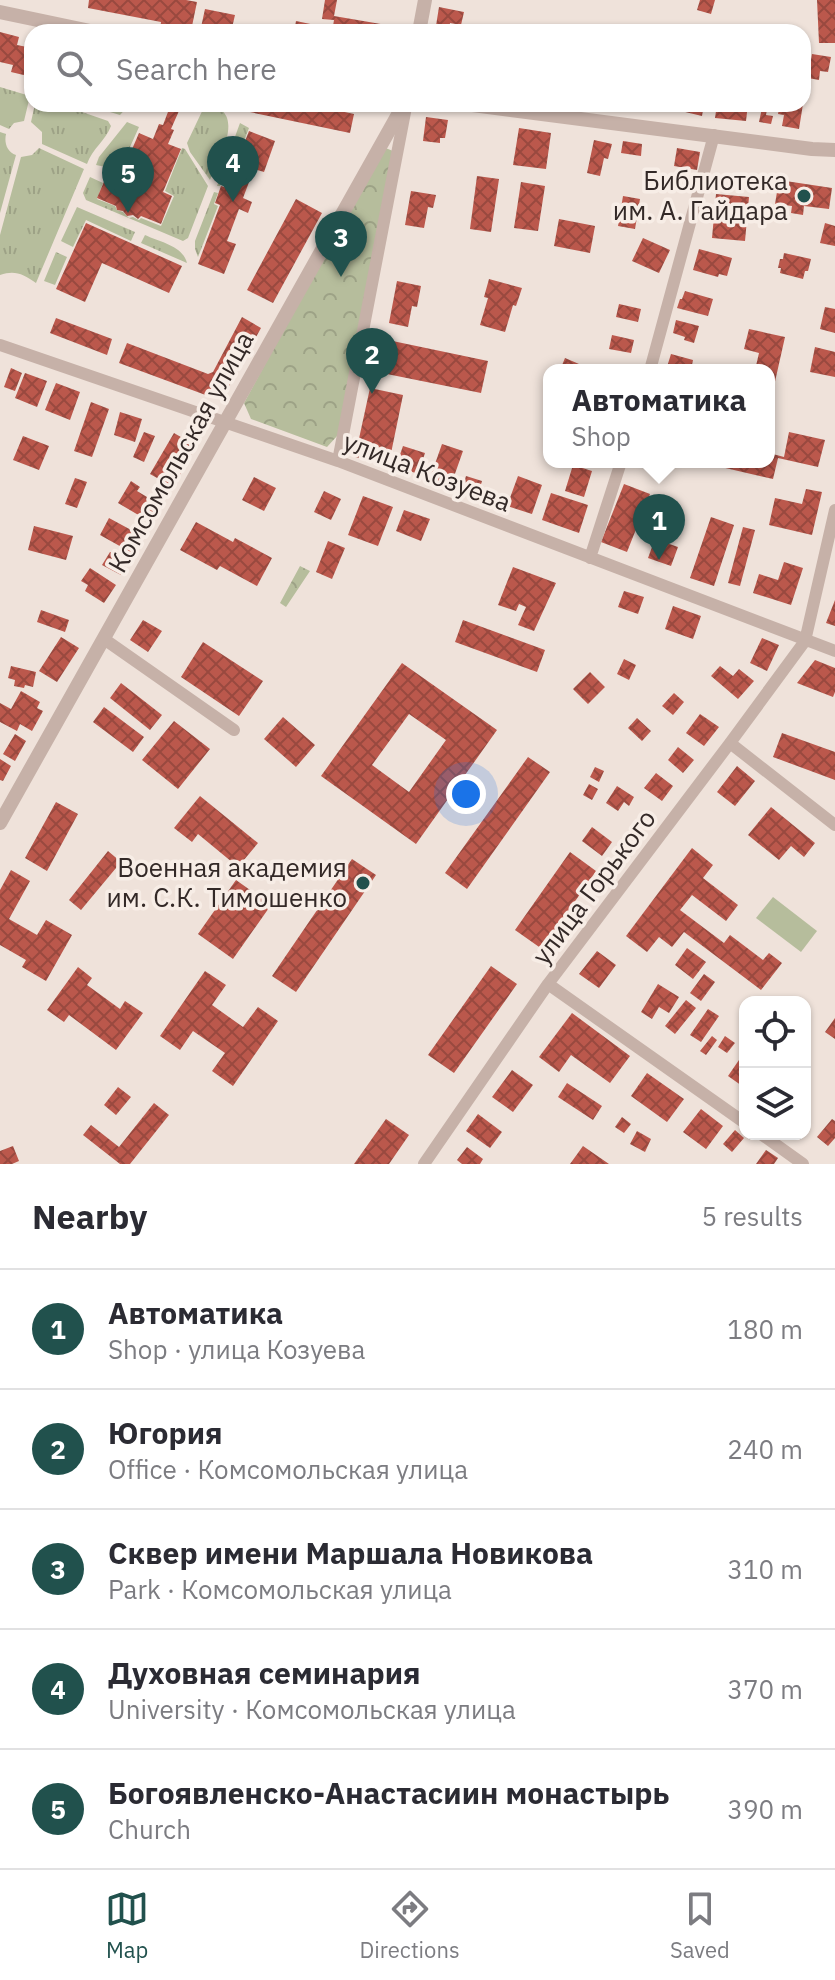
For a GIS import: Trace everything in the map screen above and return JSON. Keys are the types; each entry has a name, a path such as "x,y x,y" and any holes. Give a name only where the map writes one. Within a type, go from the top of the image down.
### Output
{"street":[{"path":"420,24 425,0"},
{"path":"0,12 57,24"},
{"name":"Комсомольская улица","path":"0,823 400,112"},
{"name":"Комсомольская улица","path":"338,461 403,112"},
{"path":"529,112 835,150"},
{"path":"652,364 714,135"},
{"name":"улица Козуева","path":"0,345 338,461 835,651"},
{"path":"590,558 619,468"},
{"path":"805,641 835,510"},
{"path":"104,639 234,730"},
{"name":"улица Горького","path":"424,1164 548,984 805,641"},
{"path":"730,743 835,825"},
{"path":"548,984 739,1119"},
{"path":"769,1140 803,1164"}],"green space":[{"path":"0,87 24,94 24,121 14,123 9,129 0,125"},
{"path":"33,112 82,112 108,121 111,126 87,164 42,144 42,132 31,122"},
{"path":"202,112 223,112 226,115 227,135 210,180 187,143"},
{"path":"127,122 139,127 122,165 113,163 110,168 96,165 99,157"},
{"path":"240,123 249,128 228,182 223,180 217,186"},
{"path":"0,132 6,134 7,147 16,155 0,213"},
{"path":"383,147 393,151 338,435 327,447 251,419 244,403"},
{"path":"39,148 84,169 36,283 19,274 0,275 0,235 21,157 32,155"},
{"path":"182,148 208,186 188,238 183,241 86,200 83,193 90,177 103,183 97,199 115,206 129,218 141,218 161,226 174,196 165,191"},
{"path":"214,192 218,193 214,204 218,206 198,257 195,241"},
{"path":"77,207 135,232 131,241 86,220 73,247 61,241"},
{"path":"145,235 181,252 187,263 141,243"},
{"path":"56,252 67,257 55,285 44,281"},
{"path":"300,566 310,571 286,607 280,603"},
{"path":"773,897 817,931 801,952 756,918"}],"building":[{"path":"89,0 197,2 192,24 161,24 88,8"},
{"path":"325,0 337,0 334,16 381,24 333,24 334,20 322,19"},
{"path":"700,0 715,0 711,14 697,10"},
{"path":"817,0 835,0 835,43 819,43"},
{"path":"439,7 464,12 461,24 436,24"},
{"path":"205,9 235,15 233,24 202,24"},
{"path":"0,32 19,37 17,45 24,46 24,75 11,72 13,65 0,62"},
{"path":"812,54 831,57 828,72 820,71 819,80 811,79"},
{"path":"168,112 178,112 168,144 181,149 163,192 172,196 161,224 141,216 138,219 133,215 127,216 116,206 97,198 109,170 121,175 139,133 153,139 159,124 163,125"},
{"path":"250,112 345,112 354,114 350,133"},
{"path":"716,112 747,112 746,121 715,118"},
{"path":"761,112 773,116 771,124 759,122"},
{"path":"802,112 799,129 782,126 784,115 778,114"},
{"path":"426,117 448,120 445,138 440,138 440,143 423,141"},
{"path":"519,128 551,133 546,169 513,165"},
{"path":"249,131 275,141 264,172 254,169 243,198 252,202 248,213 239,209 227,241 236,244 224,274 198,264 220,205 215,203 221,186 227,188"},
{"path":"594,140 612,144 608,159 604,158 600,176 587,173"},
{"path":"623,141 642,144 641,156 621,153"},
{"path":"677,148 700,152 697,170 674,166"},
{"path":"477,176 499,179 491,232 470,229"},
{"name":"Библиотека им. А. Гайдара","path":"779,180 832,188 829,209 804,206 803,215 791,213 792,206 775,204"},
{"path":"521,182 545,186 538,231 514,228"},
{"path":"411,191 436,195 433,208 428,207 424,228 405,225"},
{"path":"716,194 749,197 745,241 712,238"},
{"path":"623,196 640,199 635,229 618,226"},
{"path":"296,199 322,213 273,303 247,290"},
{"path":"559,219 595,226 590,253 554,246"},
{"path":"86,223 182,266 169,293 102,263 85,302 56,289"},
{"path":"825,223 835,226 835,246 820,243"},
{"path":"643,238 670,250 659,273 632,261"},
{"path":"699,249 732,258 727,276 719,274 718,277 693,270"},
{"path":"784,253 811,259 803,279 780,273 781,268 778,268"},
{"path":"489,279 522,288 505,332 480,325 488,298 484,297"},
{"path":"397,281 421,286 417,307 412,306 408,327 389,323"},
{"path":"685,291 713,299 708,316 677,308"},
{"path":"619,304 641,309 638,322 616,317"},
{"path":"825,307 835,309 835,333 820,329"},
{"path":"242,317 261,328 227,390 211,397 119,363 127,343 208,374 213,372"},
{"path":"56,318 112,339 107,355 50,333"},
{"path":"676,320 699,326 694,343 673,333"},
{"path":"749,329 785,337 775,382 775,364 756,364 759,353 744,349"},
{"path":"612,335 634,340 631,353 609,349"},
{"path":"383,339 488,361 481,393 377,372"},
{"path":"815,347 835,352 835,377 810,372"},
{"path":"671,354 693,360 692,364 668,364"},
{"path":"565,358 579,364 562,364"},
{"path":"11,368 22,373 15,391 4,387"},
{"path":"25,373 47,381 37,407 15,398"},
{"path":"56,383 80,392 70,420 45,410"},
{"path":"370,388 403,395 389,463 355,457"},
{"path":"91,402 109,409 92,457 74,451"},
{"path":"120,412 142,419 135,442 114,435"},
{"path":"144,432 155,436 144,462 133,457"},
{"path":"789,432 825,440 818,467 778,458 773,479 726,468 775,468 775,455 784,457"},
{"path":"174,433 196,446 173,487 150,474"},
{"path":"23,436 49,446 39,470 13,460"},
{"path":"442,444 463,451 451,485 430,478"},
{"path":"403,446 425,453 418,474 396,466"},
{"path":"572,468 592,471 584,497 565,491"},
{"path":"466,476 482,481 478,494 462,489"},
{"path":"518,476 542,485 532,514 507,506"},
{"path":"254,477 276,488 264,511 242,500"},
{"path":"75,478 87,482 77,508 65,504"},
{"path":"131,481 140,487 137,491 162,506 152,523 118,503"},
{"path":"624,484 650,494 627,552 601,542"},
{"path":"806,489 822,492 812,535 769,525 775,498 802,504"},
{"path":"324,491 341,499 331,520 314,512"},
{"path":"551,493 588,505 579,533 542,520"},
{"path":"363,496 393,507 378,546 348,535"},
{"path":"404,510 430,519 421,541 396,531"},
{"path":"711,517 734,525 714,586 690,578"},
{"path":"109,518 144,537 134,554 100,535"},
{"path":"196,522 272,558 257,586 220,566 217,570 180,550"},
{"path":"34,526 73,536 66,560 28,550"},
{"path":"743,527 755,530 740,586 728,583"},
{"path":"655,539 678,547 671,566 648,558"},
{"path":"328,541 345,548 332,579 316,572"},
{"path":"110,552 128,562 121,575 102,565"},
{"path":"784,562 803,568 791,605 753,593 759,574 778,580"},
{"path":"513,567 556,583 534,631 518,625 526,607 519,604 516,611 498,605"},
{"path":"90,568 116,585 104,603 85,591 88,585 81,581"},
{"path":"624,591 644,597 638,614 618,607"},
{"path":"835,600 835,626 826,623"},
{"path":"673,606 701,616 693,639 665,629"},
{"path":"41,610 69,620 65,632 37,622"},
{"path":"143,620 162,631 148,652 130,640"},
{"path":"463,620 545,650 537,672 455,642"},
{"path":"61,637 79,648 57,682 39,671"},
{"path":"762,638 779,645 767,671 750,663"},
{"path":"203,642 263,681 239,716 181,677"},
{"path":"624,659 636,665 629,680 617,674"},
{"path":"815,660 835,668 833,697 797,683"},
{"path":"402,663 497,730 416,844 321,776","holes":["409,714 446,740 409,792 372,765"]},
{"path":"11,666 36,672 33,687 14,686 15,680 8,678"},
{"path":"720,666 733,676 739,669 754,681 738,699 711,676"},
{"path":"590,672 605,687 588,704 573,689"},
{"path":"121,683 162,715 150,730 110,698"},
{"path":"21,691 40,702 37,708 43,711 32,731 20,724 17,731 0,722 0,703 11,709"},
{"path":"674,693 684,702 673,715 662,706"},
{"path":"104,707 144,737 133,752 93,722"},
{"path":"700,714 719,727 704,746 686,733"},
{"path":"283,717 315,745 296,767 264,739"},
{"path":"637,718 651,731 642,741 628,728"},
{"path":"174,721 210,749 178,789 142,760"},
{"path":"782,733 835,752 835,780 773,757"},
{"path":"15,734 26,741 15,761 3,754"},
{"path":"678,747 694,760 683,773 668,760"},
{"path":"528,757 550,772 467,889 445,873"},
{"path":"0,759 11,766 3,781 0,780"},
{"path":"737,766 755,781 735,806 717,792"},
{"path":"595,767 604,771 599,782 590,777"},
{"path":"656,773 673,786 662,801 644,788"},
{"path":"589,784 598,789 592,800 583,795"},
{"path":"617,786 634,797 629,806 624,802 618,811 606,803"},
{"path":"200,796 258,843 238,867 198,834 192,842 174,828"},
{"path":"56,802 78,814 47,871 25,858"},
{"path":"771,807 815,843 804,857 791,846 779,860 748,835"},
{"path":"592,827 612,842 602,856 582,841"},
{"path":"692,848 713,865 703,878 738,905 726,921 692,895 680,910 724,943 730,935 763,960 769,953 782,963 761,990 684,932 672,947 659,937 647,952 626,936"},
{"path":"108,851 121,862 81,910 69,900"},
{"path":"570,852 596,871 542,949 515,930"},
{"path":"352,859 376,875 296,992 272,976"},
{"path":"11,870 30,881 9,919 37,935 46,920 72,935 46,981 22,967 26,960 0,945 0,890"},
{"path":"236,880 271,905 233,959 198,934"},
{"path":"687,948 706,962 693,979 675,965"},
{"path":"597,951 616,965 599,988 579,974"},
{"path":"491,966 517,984 454,1073 428,1055"},
{"path":"78,967 92,978 87,985 120,1009 125,1001 143,1013 116,1050 69,1015 64,1022 47,1010"},
{"path":"205,971 226,985 212,1005 243,1027 258,1007 278,1021 233,1086 212,1071 225,1053 193,1031 180,1050 160,1036"},
{"path":"704,974 715,982 701,1001 690,993"},
{"path":"658,984 679,997 669,1013 659,1007 652,1019 641,1012"},
{"path":"686,1000 696,1008 675,1034 665,1026"},
{"path":"708,1009 719,1016 701,1042 690,1035"},
{"path":"572,1013 630,1056 610,1083 571,1055 559,1072 539,1057"},
{"path":"835,1018 835,1039 825,1032"},
{"path":"712,1036 717,1040 706,1055 700,1051"},
{"path":"725,1036 735,1043 727,1053 718,1047"},
{"path":"739,1060 739,1084 728,1076"},
{"path":"512,1070 533,1085 513,1112 492,1097"},
{"path":"647,1073 684,1099 667,1122 631,1096"},
{"path":"567,1083 602,1106 593,1120 558,1097"},
{"path":"118,1087 131,1097 116,1115 104,1105"},
{"path":"154,1103 169,1115 130,1164 120,1164 83,1135 91,1125 119,1147"},
{"path":"701,1109 723,1126 706,1149 683,1132"},
{"path":"478,1114 502,1132 490,1148 466,1131"},
{"path":"622,1117 631,1124 624,1133 615,1127"},
{"path":"386,1119 409,1135 389,1164 354,1164"},
{"path":"832,1119 835,1121 835,1138 828,1146 817,1137"},
{"path":"735,1130 739,1140 742,1140 732,1152 723,1144"},
{"path":"637,1131 651,1139 645,1152 630,1144"},
{"path":"13,1146 19,1161 0,1164 0,1151"},
{"path":"583,1146 609,1164 570,1164"},
{"path":"467,1147 483,1159 480,1164 462,1164 457,1160"},
{"path":"766,1150 778,1158 774,1164 756,1164"}],"place":[{"name":"Библиотека им. А. Гайдара","path":"804,196"},
{"name":"Духовная семинария","path":"233,202"},
{"name":"Богоявленско-Анастасиин монастырь","path":"128,213"},
{"name":"Сквер имени Маршала Новикова","path":"341,277"},
{"name":"Югория","path":"372,394"},
{"name":"Автоматика","path":"659,560"},
{"name":"Военная академия им. С.К. Тимошенко","path":"363,883"}]}
